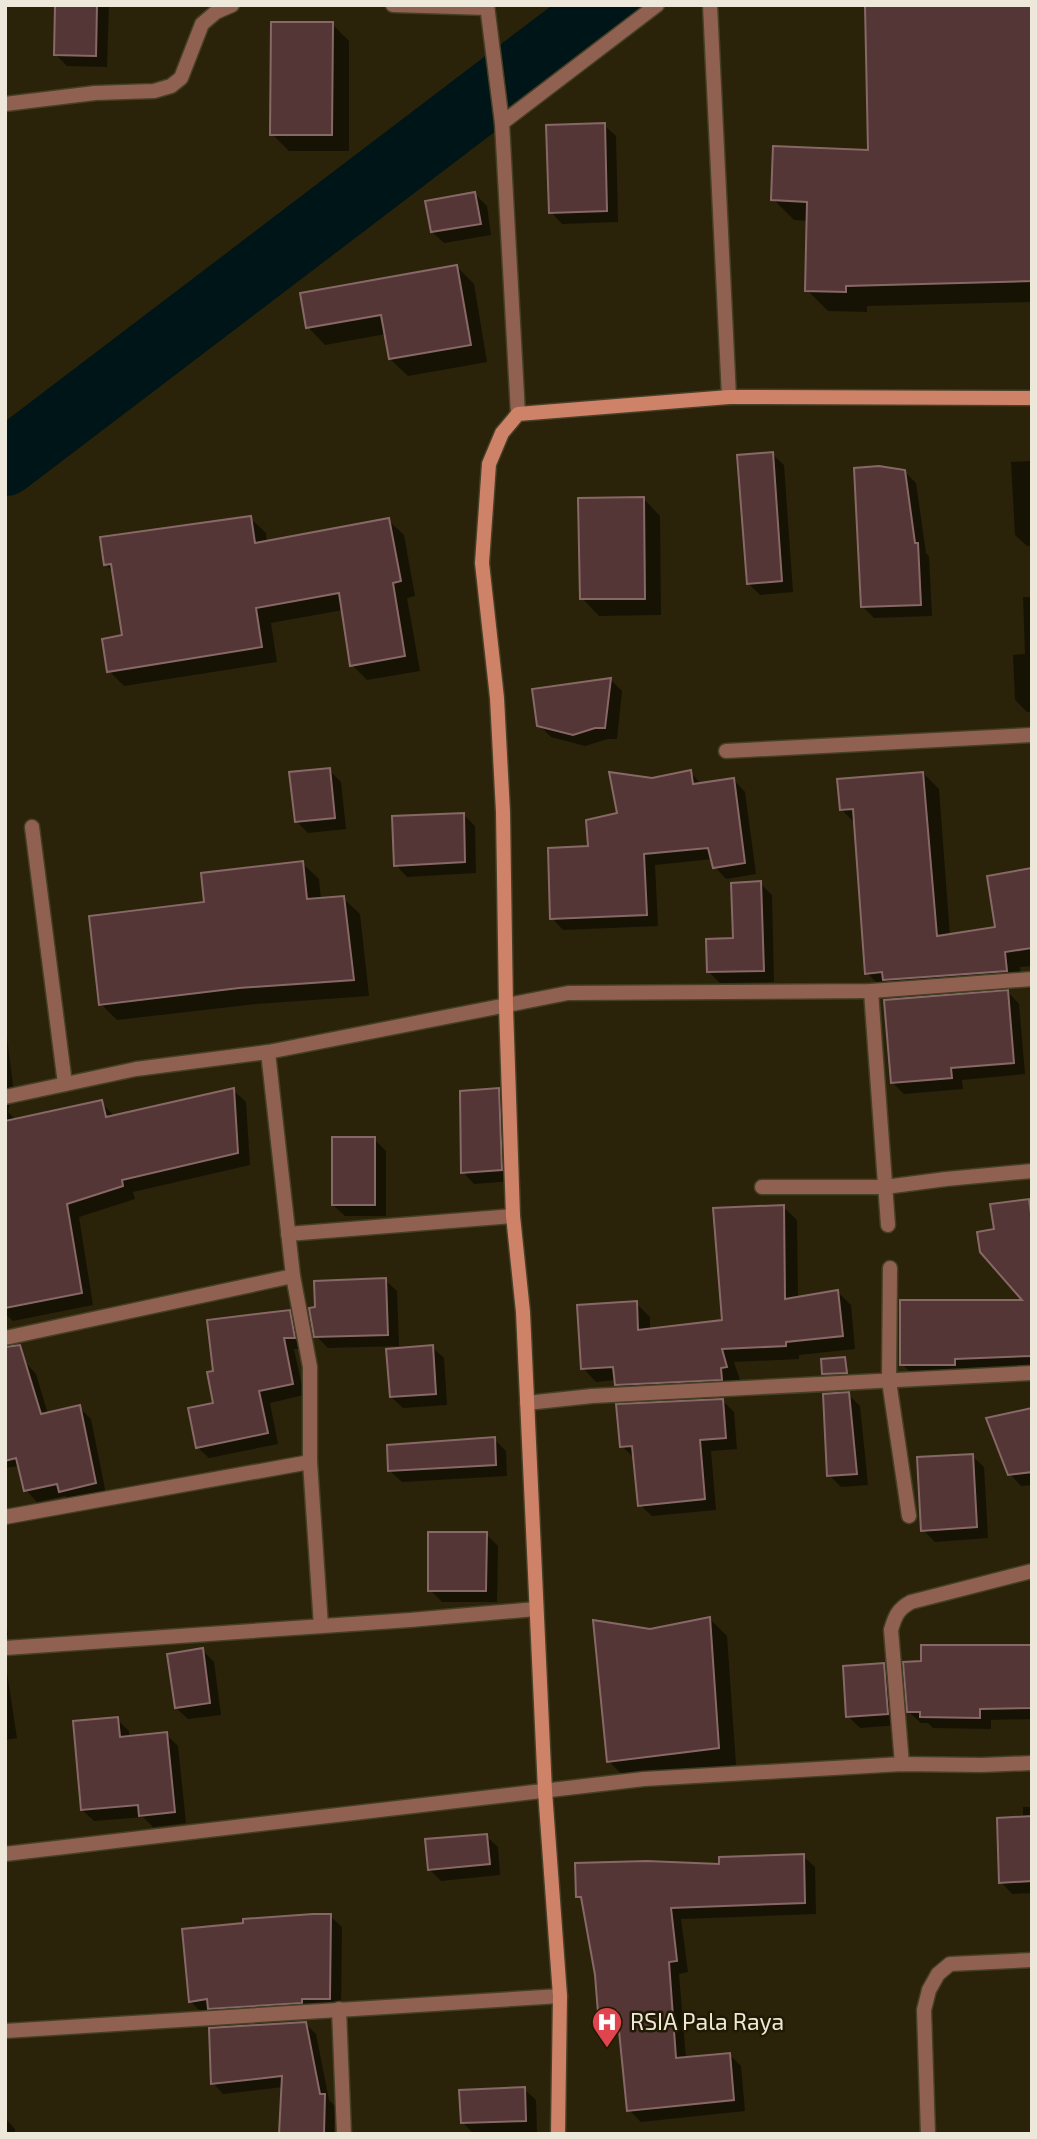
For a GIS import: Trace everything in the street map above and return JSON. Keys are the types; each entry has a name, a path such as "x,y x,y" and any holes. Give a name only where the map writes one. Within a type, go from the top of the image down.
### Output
{"main road":[{"path":"558,2134 560,1996 545,1791 523,1312 513,1216 503,812 497,698 482,563 489,464 502,433 518,414 729,397 1032,398"}],"street":[{"path":"5,104 95,93 154,91 171,86 181,78 202,24 216,12 232,5"},
{"path":"393,5 487,7 502,123 518,414"},
{"path":"502,123 657,5"},
{"path":"710,5 729,397"},
{"path":"726,751 1032,735"},
{"path":"32,827 65,1084"},
{"path":"5,1097 136,1069 268,1052 568,993 871,991 1032,979"},
{"path":"871,991 888,1225"},
{"path":"268,1052 292,1276 310,1367 310,1462 321,1626"},
{"path":"762,1187 886,1187 1032,1171"},
{"path":"288,1234 513,1216"},
{"path":"890,1268 890,1381 909,1516"},
{"path":"5,1338 292,1276"},
{"path":"527,1403 592,1396 1032,1373"},
{"path":"5,1517 310,1462"},
{"path":"902,1764 891,1630 896,1614 911,1602 1032,1571"},
{"path":"5,1648 536,1609"},
{"path":"5,1854 644,1779 902,1764 1032,1763"},
{"path":"928,2134 924,2010 929,1990 938,1974 950,1964 1032,1959"},
{"path":"5,2031 560,1996"},
{"path":"339,2009 344,2134"}],"building":[{"path":"55,5 97,5 96,56 54,55"},
{"path":"865,5 1032,5 1032,281 846,286 846,292 805,291 807,202 771,200 773,146 868,150"},
{"path":"271,22 333,22 332,135 270,135"},
{"path":"605,123 607,211 549,213 546,125"},
{"path":"475,192 481,224 431,232 425,201"},
{"path":"457,265 471,345 389,359 381,315 306,328 300,293"},
{"path":"773,452 782,581 747,584 737,455"},
{"path":"879,466 905,470 915,543 918,543 921,605 861,607 854,468"},
{"path":"644,497 645,599 580,599 578,498"},
{"path":"251,516 255,543 389,518 401,581 393,583 405,656 350,666 339,593 256,608 262,647 107,672 102,639 122,635 111,564 104,565 100,537"},
{"path":"611,678 605,728 595,728 573,735 537,726 532,689"},
{"path":"330,768 335,818 295,822 289,772"},
{"path":"691,770 693,784 734,778 745,863 713,868 708,848 644,854 647,915 550,919 548,848 588,846 586,820 617,813 609,772 652,778"},
{"path":"923,772 937,936 995,927 987,876 1032,868 1032,948 1005,952 1007,971 883,980 882,972 865,974 853,809 840,810 837,779"},
{"path":"464,813 465,862 394,866 392,816"},
{"path":"303,861 307,899 344,896 354,980 239,988 99,1005 89,916 204,902 201,873"},
{"path":"761,881 764,971 707,972 706,939 733,938 731,883"},
{"path":"1008,990 1014,1063 951,1068 952,1078 891,1083 884,1000"},
{"path":"234,1088 238,1153 122,1180 123,1186 67,1204 82,1293 5,1308 5,1121 102,1100 106,1117"},
{"path":"499,1088 502,1170 461,1173 460,1091"},
{"path":"332,1137 375,1137 375,1205 332,1205"},
{"path":"1029,1199 1032,1221 1032,1356 955,1359 955,1365 900,1365 900,1300 1022,1300 980,1252 977,1232 994,1229 990,1204"},
{"path":"784,1205 785,1299 838,1290 843,1336 786,1342 786,1346 722,1349 727,1367 721,1368 722,1380 615,1385 613,1367 581,1369 577,1305 637,1301 638,1330 722,1320 713,1208"},
{"path":"386,1278 388,1335 314,1337 309,1308 315,1307 314,1281"},
{"path":"290,1310 295,1338 284,1338 293,1384 259,1391 268,1433 196,1448 188,1408 213,1403 207,1372 213,1371 207,1320"},
{"path":"20,1345 41,1414 80,1405 96,1483 59,1492 57,1484 24,1491 16,1458 5,1461 5,1347"},
{"path":"433,1345 436,1394 390,1397 386,1349"},
{"path":"845,1357 847,1373 822,1374 821,1359"},
{"path":"849,1392 857,1474 827,1476 823,1394"},
{"path":"723,1399 726,1438 700,1440 705,1499 638,1506 632,1446 620,1447 616,1404"},
{"path":"1032,1408 1032,1472 1008,1475 986,1418"},
{"path":"495,1437 496,1465 388,1471 387,1445"},
{"path":"973,1454 977,1527 921,1531 917,1457"},
{"path":"428,1532 487,1532 486,1591 428,1591"},
{"path":"710,1617 719,1748 607,1762 593,1620 650,1629"},
{"path":"921,1645 1032,1645 1032,1708 980,1709 980,1718 920,1717 920,1712 907,1712 903,1662 921,1661"},
{"path":"203,1648 210,1703 175,1708 167,1654"},
{"path":"884,1663 888,1714 846,1717 843,1666"},
{"path":"118,1717 120,1737 167,1732 175,1812 139,1816 138,1805 81,1810 73,1721"},
{"path":"1032,1816 1032,1881 999,1883 997,1818"},
{"path":"487,1834 490,1864 428,1870 425,1839"},
{"path":"804,1854 805,1903 671,1908 677,1961 669,1962 676,2058 730,2053 734,2100 627,2111 617,2011 598,2013 595,1975 581,1897 576,1897 575,1863 647,1861 719,1864 719,1857"},
{"path":"331,1914 330,1999 302,1999 302,2003 208,2009 207,1999 189,2002 182,1929 243,1923 243,1919"},
{"path":"306,2022 320,2094 325,2094 324,2134 279,2134 282,2076 211,2084 209,2028"},
{"path":"525,2087 526,2121 461,2123 459,2090"}],"waterway":[{"path":"5,463 607,5"}],"place":[{"name":"RSIA Pala Raya","path":"607,2049"}]}
